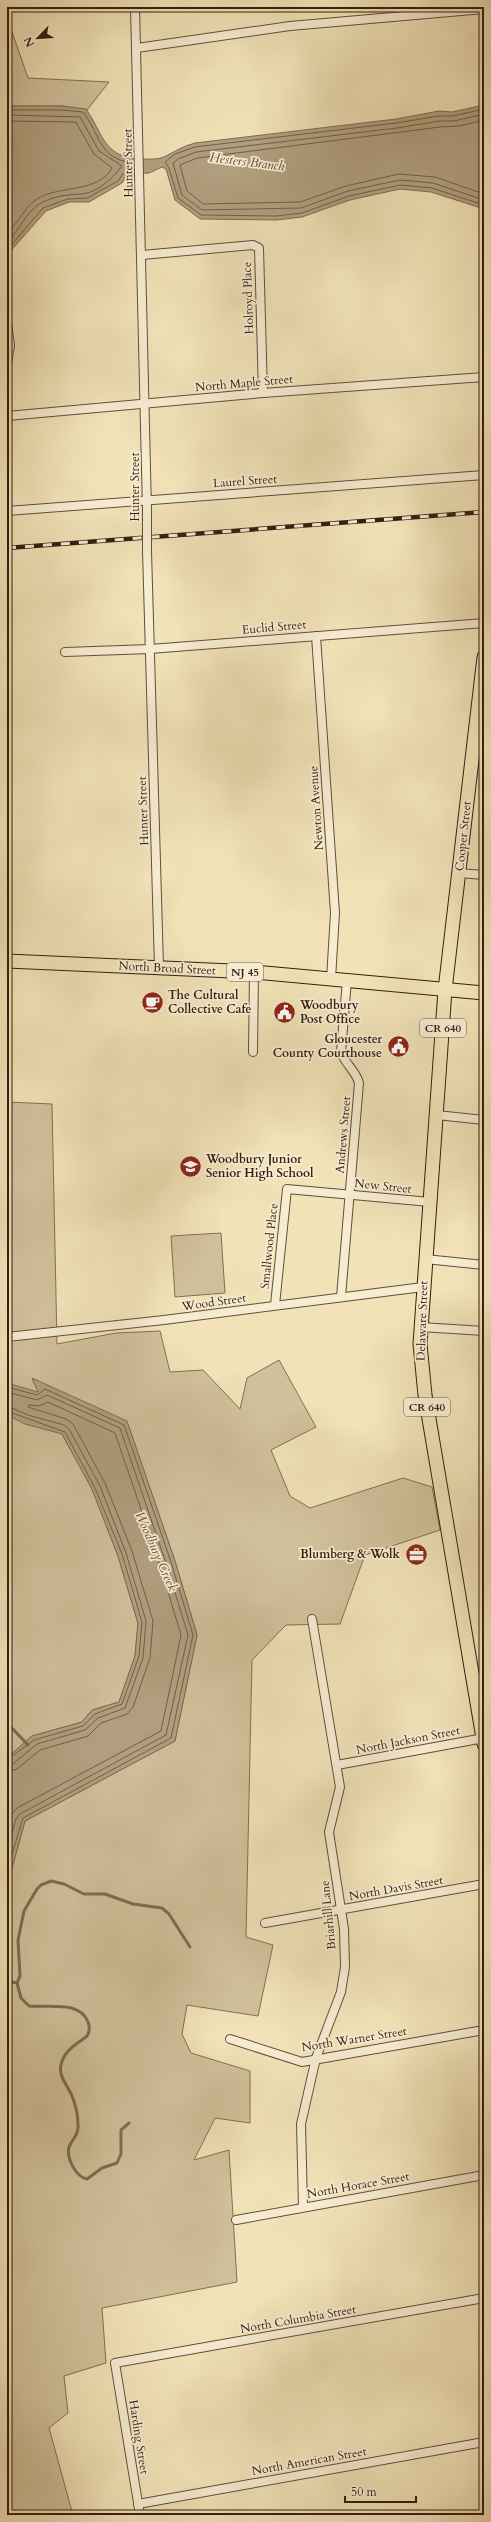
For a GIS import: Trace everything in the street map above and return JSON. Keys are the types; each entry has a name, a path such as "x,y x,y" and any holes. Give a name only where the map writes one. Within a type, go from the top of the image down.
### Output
{"main road":[{"name":"Cooper Street","path":"446,990 484,658"},
{"name":"North Broad Street","path":"7,961 254,972 446,990"},
{"name":"NJ 45","path":"446,990 484,993"},
{"name":"Delaware Street","path":"446,990 423,1287 420,1366 484,1740"}],"street":[{"name":"Hunter Street","path":"135,7 142,255 147,551 159,967"},
{"path":"137,48 290,26 484,10"},
{"name":"Holroyd Place","path":"142,255 253,245 259,248 262,393"},
{"path":"7,322 10,346 7,363"},
{"name":"North Maple Street","path":"7,416 262,393 484,377"},
{"name":"Laurel Street","path":"7,511 147,505 484,475"},
{"name":"Euclid Street","path":"65,652 150,650 484,623"},
{"name":"Newton Avenue","path":"316,636 335,913 331,979"},
{"path":"459,873 484,875"},
{"path":"254,972 254,1052"},
{"name":"Andrews Street","path":"341,1297 359,1083 357,1075 344,1059 342,1052 347,980"},
{"path":"437,1115 484,1120"},
{"name":"New Street","path":"287,1189 430,1202"},
{"name":"Smallwood Place","path":"275,1306 287,1189"},
{"path":"425,1259 484,1265"},
{"name":"Wood Street","path":"7,1337 275,1306 423,1287"},
{"path":"421,1327 484,1331"},
{"name":"Briarhill Lane","path":"303,2207 301,2124 316,2058 341,1992 345,1967 341,1910 328,1832 340,1787 312,1619"},
{"name":"North Jackson Street","path":"337,1766 484,1740"},
{"name":"North Davis Street","path":"265,1923 484,1884"},
{"name":"North Warner Street","path":"230,2039 302,2062 316,2058 484,2030"},
{"name":"North Horace Street","path":"236,2220 484,2175"},
{"name":"North Columbia Street","path":"115,2363 484,2298"},
{"name":"Harding Street","path":"115,2363 140,2515"},
{"name":"North American Street","path":"138,2504 484,2442"}],"shaded area":[{"path":"11,29 28,78 109,82 87,110 62,106 7,106 7,31"},
{"path":"7,1102 52,1104 57,1344 116,1333 160,1331 170,1372 203,1370 240,1409 247,1378 279,1360 316,1427 271,1450 290,1496 310,1508 403,1478 432,1487 440,1530 365,1555 340,1624 286,1625 252,1660 246,1937 273,1945 258,2016 187,2005 182,2034 191,2053 250,2071 250,2123 215,2118 194,2160 229,2150 237,2282 102,2308 106,2363 64,2376 68,2413 49,2428 73,2515 9,2515 7,2508 7,1886 25,1821 175,1741 197,1635 175,1561 127,1422 32,1379 92,1489 118,1556 138,1623 135,1656 119,1702 92,1710 82,1722 32,1736 7,1758"},
{"path":"221,1233 225,1293 175,1297 171,1236"}],"water":[{"name":"Hesters Branch","path":"484,105 484,209 431,192 400,189 350,200 302,217 277,220 200,219 175,200 166,169 162,167 149,173 128,174 122,183 89,202 69,202 46,211 7,255 7,106 62,106 86,109 105,142 118,154 139,159 158,159 195,143 396,119 439,111 452,112"},
{"name":"Woodbury Creek","path":"32,1378 127,1421 175,1561 197,1635 175,1741 25,1821 7,1886 7,1758 32,1736 82,1722 92,1710 119,1702 135,1656 138,1623 118,1556 92,1489 62,1434 25,1424 7,1415 7,1383 38,1392"}],"waterway":[{"path":"7,1723 28,1745"},
{"path":"129,2123 121,2130 121,2154 117,2163 102,2168 87,2179 79,2175 70,2161 68,2151 78,2128 76,2107 62,2077 60,2069 65,2055 87,2036 89,2026 84,2015 78,2010 62,2006 29,2006 21,1998 17,1983 20,1976 18,1940 24,1911 37,1889 41,1885 51,1881 64,1884 84,1894 105,1894 133,1904 162,1908 169,1914 190,1947"},
{"path":"7,1981 17,1983"}],"railway":[{"path":"7,548 484,512"}],"place":[{"name":"The Cultural Collective Cafe","path":"153,1002"},
{"name":"Woodbury Post Office","path":"284,1012"},
{"name":"Gloucester County Courthouse","path":"398,1046"},
{"name":"Woodbury Junior Senior High School","path":"191,1166"},
{"name":"Blumberg & Wolk","path":"416,1554"}]}
